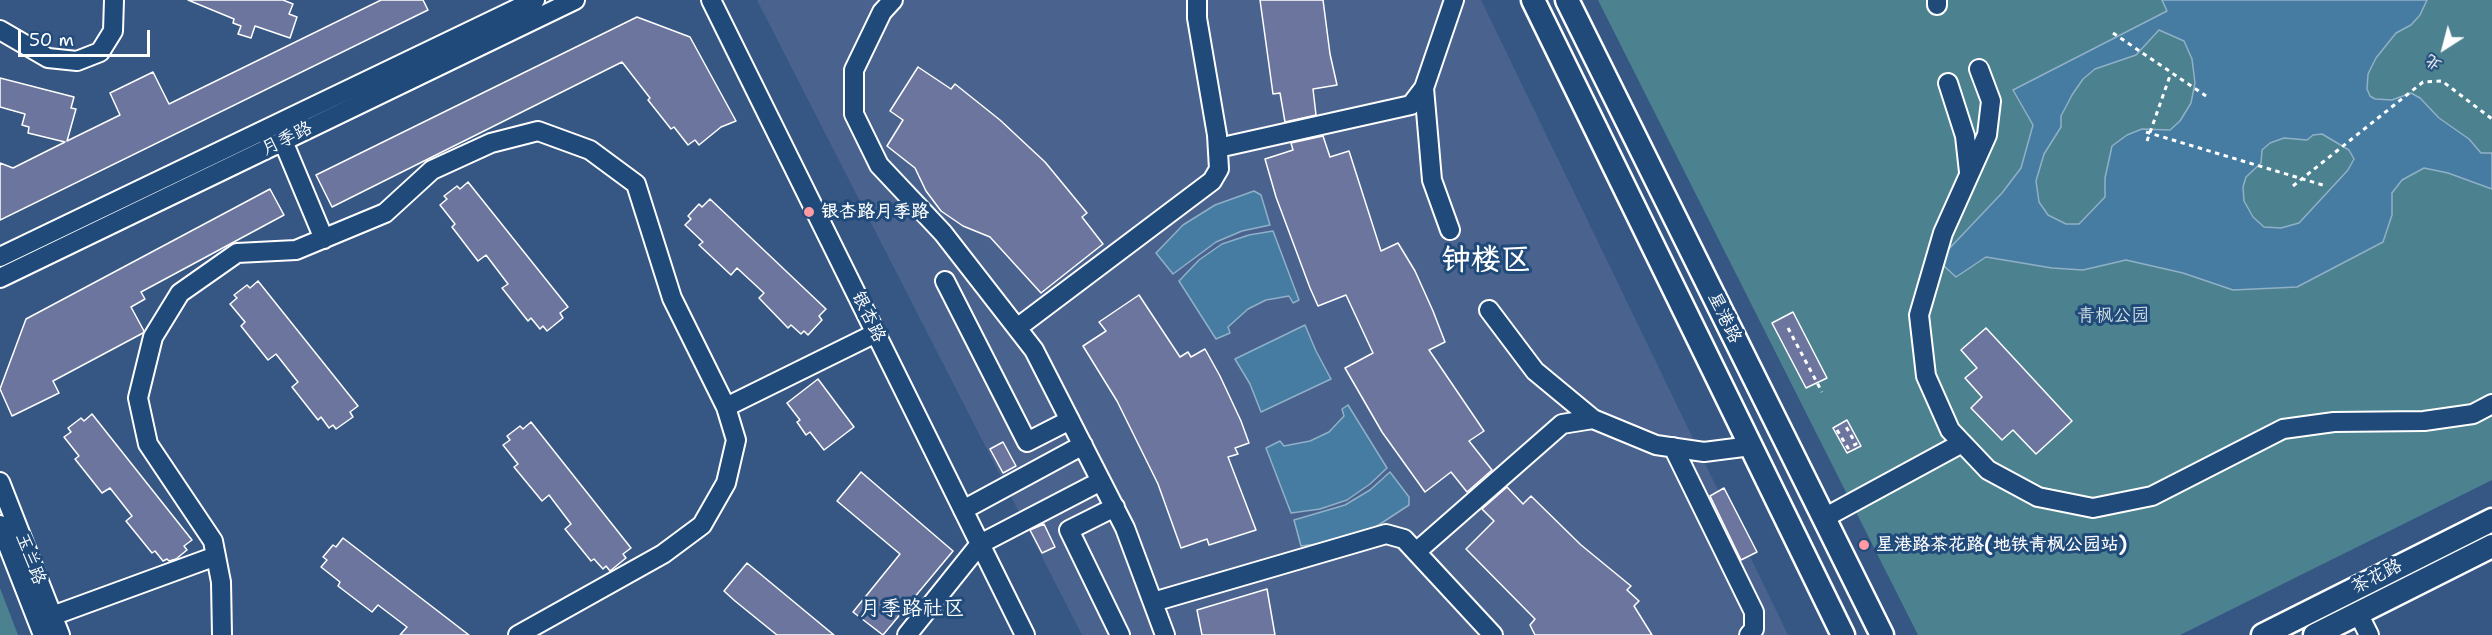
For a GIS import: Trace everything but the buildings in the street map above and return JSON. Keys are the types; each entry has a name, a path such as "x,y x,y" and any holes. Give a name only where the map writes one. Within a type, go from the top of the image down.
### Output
{"main road":[{"name":"星港路","path":"1533,0 1843,635"},
{"name":"星港路","path":"1567,0 1882,635"},
{"name":"茶花路","path":"2263,635 2492,520"},
{"name":"茶花路","path":"2315,635 2492,546"}],"street":[{"path":"0,30 48,58 77,61 100,52 113,31 114,0"},
{"name":"月季路","path":"0,257 535,0"},
{"name":"月季路","path":"0,278 575,0"},
{"name":"银杏路","path":"711,0 1025,635"},
{"path":"894,0 882,12 854,70 854,114 879,165 943,233 1034,350 1125,528 1165,635"},
{"path":"1017,328 1212,181 1219,169 1218,148 1197,18 1197,0"},
{"path":"1218,148 1411,105 1424,88 1454,0"},
{"path":"1979,69 1990,101 1987,135 1942,233 1919,315 1926,376 1950,430 1988,470 2038,497 2093,508 2152,496 2283,429 2334,422 2424,421 2473,414 2492,404"},
{"path":"1948,83 1965,136 1969,174"},
{"path":"1424,88 1432,180 1450,230"},
{"path":"222,635 221,582 213,541 148,444 138,398 153,337 180,293 237,253 296,250 324,239 385,213 432,170 491,143 538,131 590,150 636,184 672,298 726,407 736,440 726,483 702,525 663,554 518,635"},
{"path":"283,141 324,239"},
{"path":"945,281 1027,442 1070,420"},
{"path":"1489,310 1534,371 1593,419 1656,445 1704,452 1751,446"},
{"path":"726,407 876,333"},
{"path":"1416,552 1562,423 1593,419"},
{"path":"1824,518 1962,443"},
{"path":"963,510 1083,446"},
{"path":"1673,447 1754,612 1754,629 1749,635"},
{"path":"907,635 980,544 1101,481"},
{"name":"玉兰路","path":"0,482 60,635"},
{"path":"1115,507 1069,530 1120,635"},
{"name":"玉兰路","path":"0,525 43,635"},
{"path":"1153,602 1386,534 1404,539 1493,635"},
{"path":"52,616 216,556"},
{"path":"2358,613 2368,635"}],"path":[{"path":"2113,33 2206,96"},
{"path":"2147,141 2171,73"},
{"path":"2293,186 2423,82 2442,81 2492,119"},
{"path":"2148,133 2326,186"},
{"path":"1788,328 1822,392"},
{"path":"1837,430 1848,448 1856,444 1845,425"}],"shaded area":[{"path":"757,0 1481,0 1788,635 1082,635"},
{"path":"2162,0 2427,0 2420,15 2411,25 2396,33 2376,58 2368,74 2367,89 2370,96 2375,99 2392,100 2411,93 2420,98 2439,118 2469,139 2481,153 2492,153 2492,189 2448,173 2424,168 2402,180 2392,193 2392,215 2383,242 2297,287 2233,290 2183,273 2126,260 2083,270 2052,268 1986,257 1956,277 1944,266 1946,252 2002,193 2021,168 2033,125 2013,90 2167,11","holes":["2159,30 2184,41 2192,59 2195,83 2191,103 2180,121 2170,130 2142,129 2127,135 2112,146 2105,178 2105,197 2079,224 2066,224 2048,215 2039,202 2036,181 2044,154 2061,127 2061,116 2072,95 2083,79 2095,69 2136,55","2322,134 2349,150 2354,159 2348,170 2299,223 2281,228 2264,227 2253,217 2244,201 2243,187 2246,177 2261,163 2262,150 2270,143 2284,138 2307,140 2313,135"]},
{"path":"1254,191 1261,195 1270,225 1242,231 1216,242 1173,274 1156,253 1183,225 1215,205"},
{"path":"1273,231 1299,300 1293,303 1289,296 1266,300 1248,309 1228,327 1230,333 1216,339 1179,281 1199,260 1222,244 1249,235"},
{"path":"1305,325 1331,379 1261,412 1250,384 1235,359"},
{"path":"1348,405 1387,468 1370,484 1347,500 1320,509 1291,513 1266,448 1280,441 1284,446 1310,441 1329,432 1344,416 1342,409"},
{"path":"1390,472 1409,497 1409,505 1374,528 1339,541 1301,546 1294,520 1345,505 1370,490"}],"green space":[{"name":"青枫公园","path":"1598,0 2492,0 2492,480 2180,635 1918,635"},
{"path":"0,588 18,635 0,635"}],"place":[{"name":"银杏路月季路","path":"809,212"},
{"name":"星港路茶花路(地铁青枫公园站)","path":"1864,545"}],"district":[{"name":"钟楼区","path":"1486,261"},
{"name":"月季路社区","path":"912,610"}]}
